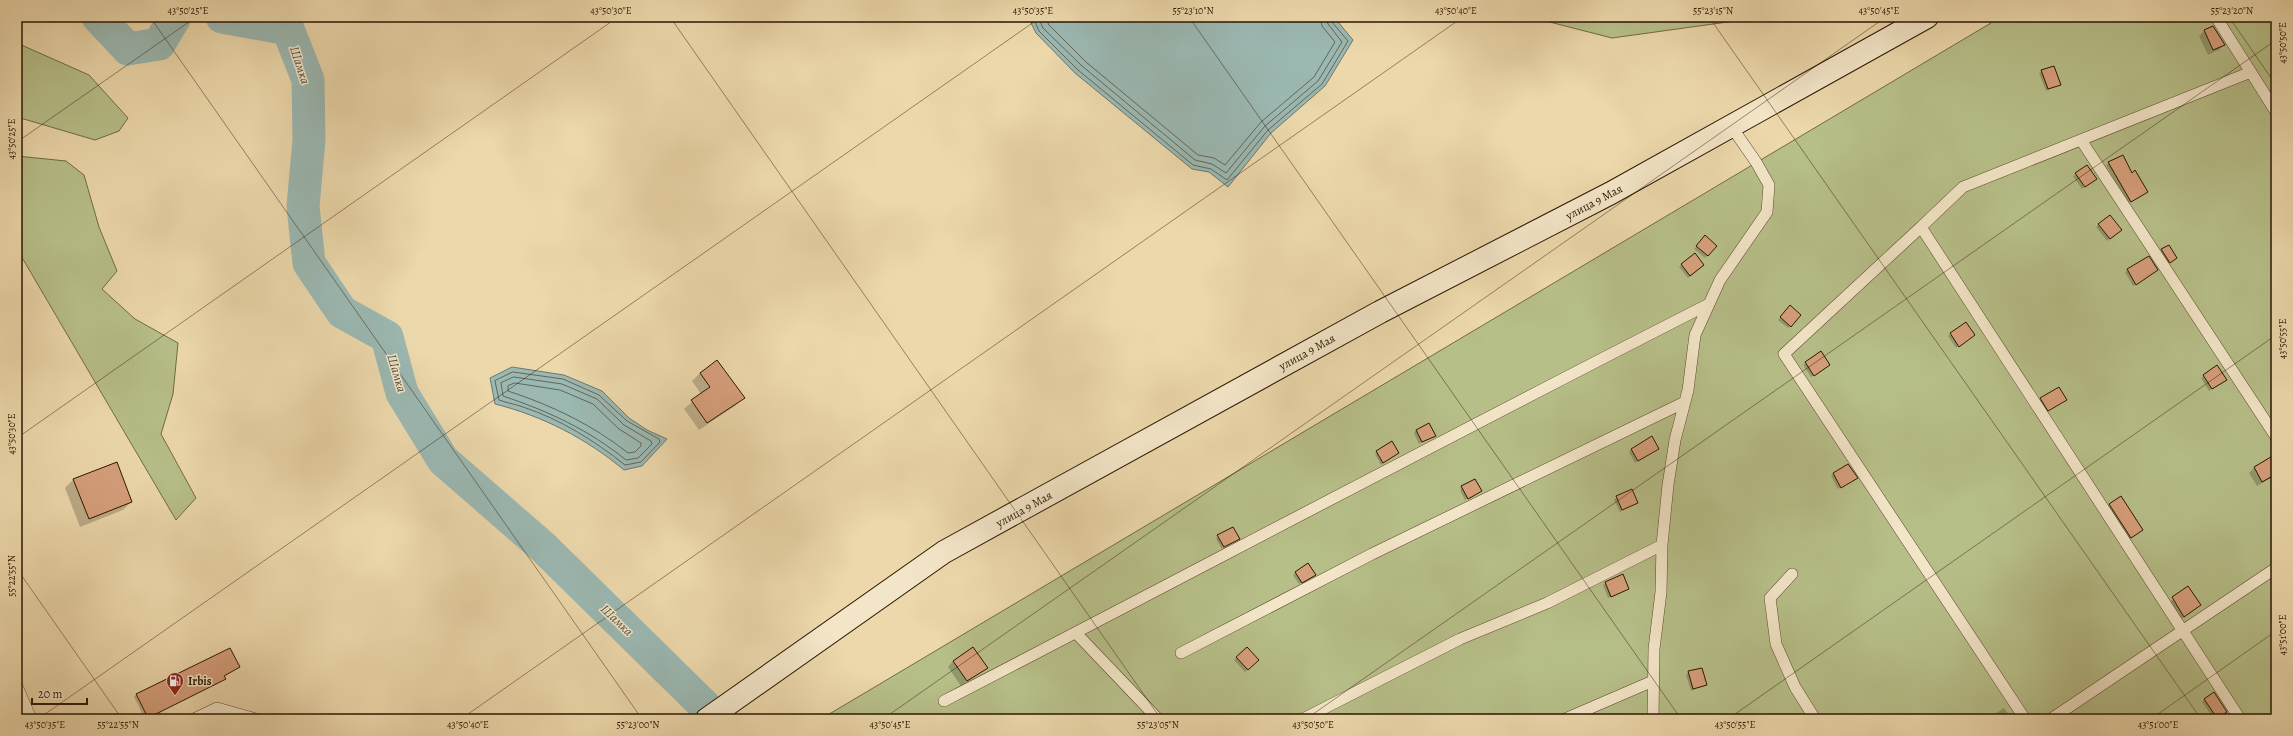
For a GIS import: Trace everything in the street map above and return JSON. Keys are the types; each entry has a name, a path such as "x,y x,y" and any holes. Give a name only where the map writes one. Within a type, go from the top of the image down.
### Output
{"main road":[{"name":"улица 9 Мая","path":"707,719 744,695 790,660 944,552 1380,312 1611,193 1927,17"}],"lane":[{"path":"2216,17 2276,112"},
{"path":"2025,719 1784,354 1963,187 2251,72"},
{"path":"1653,719 1654,649 1661,592 1662,545 1675,440 1685,402 1695,335 1720,280 1767,212 1769,185 1756,162 1731,126"},
{"path":"2081,140 2276,437"},
{"path":"1921,227 2240,719"},
{"path":"944,701 1508,406 1709,304"},
{"path":"1181,653 1372,554 1685,402"},
{"path":"1303,719 1460,639 1547,604 1662,545"},
{"path":"2051,719 2276,568"},
{"path":"1792,574 1770,598 1776,644 1795,688 1815,719"},
{"path":"1076,633 1158,719"},
{"path":"1565,719 1653,681"},
{"path":"17,686 31,719"},
{"path":"194,719 217,708 256,719"}],"green space":[{"path":"1530,17 1764,17 1612,38"},
{"path":"2001,17 2276,17 2276,719 829,719 826,716"},
{"path":"17,43 89,75 128,118 119,131 95,140 17,117"},
{"path":"17,156 66,161 84,175 99,227 117,271 102,289 135,319 178,343 173,394 161,434 196,498 176,520 17,249"}],"water":[{"path":"1028,17 1334,17 1353,40 1325,86 1271,133 1228,187 1209,172 1192,169 1075,73 1036,33"},
{"path":"512,367 564,375 602,391 629,418 647,430 667,439 642,466 624,470 595,448 564,430 530,415 495,404 490,378"}],"building":[{"path":"2213,26 2225,45 2213,50 2204,30"},
{"path":"2054,66 2061,85 2048,89 2041,70"},
{"path":"2123,155 2132,173 2135,170 2148,192 2131,202 2108,162"},
{"path":"2087,165 2097,179 2085,187 2075,173"},
{"path":"2110,215 2122,230 2110,239 2098,224"},
{"path":"1705,235 1717,246 1708,256 1696,246"},
{"path":"2169,245 2177,258 2170,263 2161,249"},
{"path":"1695,253 1704,265 1690,276 1681,264"},
{"path":"2149,256 2158,270 2136,285 2127,269"},
{"path":"1790,305 1801,315 1791,327 1780,317"},
{"path":"1966,322 1975,335 1959,347 1950,333"},
{"path":"1821,351 1830,365 1814,376 1805,362"},
{"path":"717,360 745,398 707,423 691,400 710,387 700,373"},
{"path":"2217,365 2227,380 2212,389 2203,375"},
{"path":"2059,387 2067,400 2048,411 2040,398"},
{"path":"1429,423 1436,436 1422,442 1416,430"},
{"path":"1652,436 1659,449 1638,461 1631,449"},
{"path":"1392,441 1399,453 1383,463 1376,451"},
{"path":"2276,454 2276,474 2262,482 2254,467"},
{"path":"117,462 132,502 89,519 73,479"},
{"path":"1848,464 1858,478 1841,488 1833,473"},
{"path":"1475,479 1482,491 1468,499 1461,486"},
{"path":"1632,489 1638,503 1622,510 1616,496"},
{"path":"2121,496 2143,530 2131,538 2109,504"},
{"path":"1233,527 1240,539 1224,547 1217,535"},
{"path":"1308,563 1316,575 1302,583 1295,572"},
{"path":"1623,574 1629,589 1611,597 1605,582"},
{"path":"2188,586 2201,605 2184,617 2172,597"},
{"path":"973,647 988,668 967,681 953,661"},
{"path":"1247,647 1259,660 1248,670 1236,657"},
{"path":"230,648 240,667 224,676 226,679 148,718 136,694"},
{"path":"1702,668 1707,685 1693,689 1688,671"},
{"path":"2214,692 2227,712 2217,718 2204,699"}],"waterway":[{"name":"Шамка","path":"98,17 128,49 159,44 175,17"},
{"name":"Шамка","path":"222,17 288,29 308,80 309,140 303,206 309,263 342,312 387,337 402,393 443,460 543,547 718,719"}],"place":[{"name":"Irbis","path":"175,696"}]}
